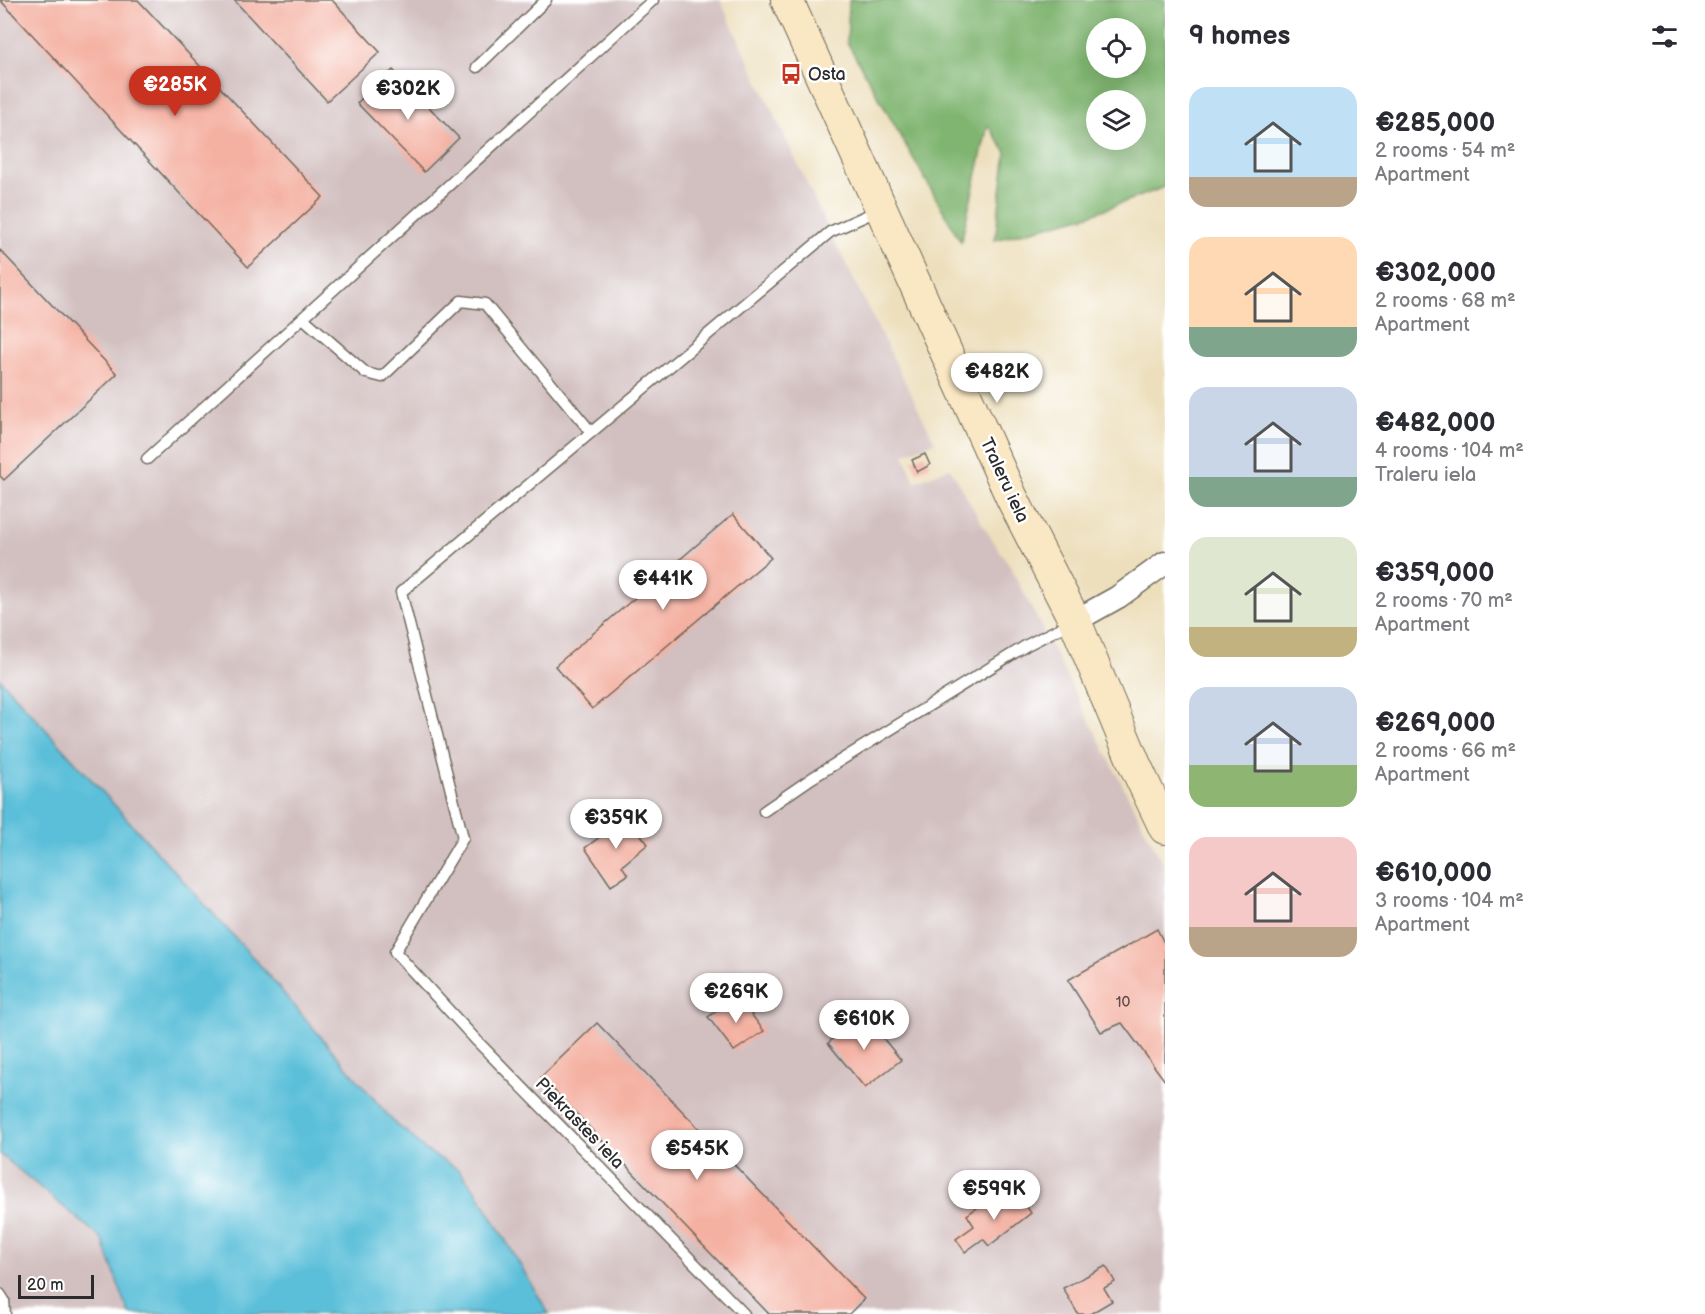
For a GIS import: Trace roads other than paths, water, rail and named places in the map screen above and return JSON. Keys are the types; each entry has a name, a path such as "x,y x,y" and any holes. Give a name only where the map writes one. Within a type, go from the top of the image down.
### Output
{"main road":[{"name":"Traleru iela","path":"787,0 1012,498 1075,621 1135,765 1165,828"}],"street":[{"path":"1075,621 1118,597 1165,563"}],"lane":[{"path":"477,67 546,0"},
{"path":"147,459 653,0"},
{"path":"303,318 366,374 382,377 461,301 484,304 591,432 830,232 882,209"},
{"name":"Piekrastes iela","path":"591,432 401,591 462,838 395,952 477,1041 744,1314"},
{"path":"764,811 1027,645 1075,621"},
{"path":"0,1294 4,1300 5,1314"}],"water":[{"path":"0,679 257,962 397,1126 406,1131 425,1150 458,1169 477,1192 549,1314 129,1314 102,1239 0,1154"}],"place":[{"name":"Osta","path":"791,74"}]}
